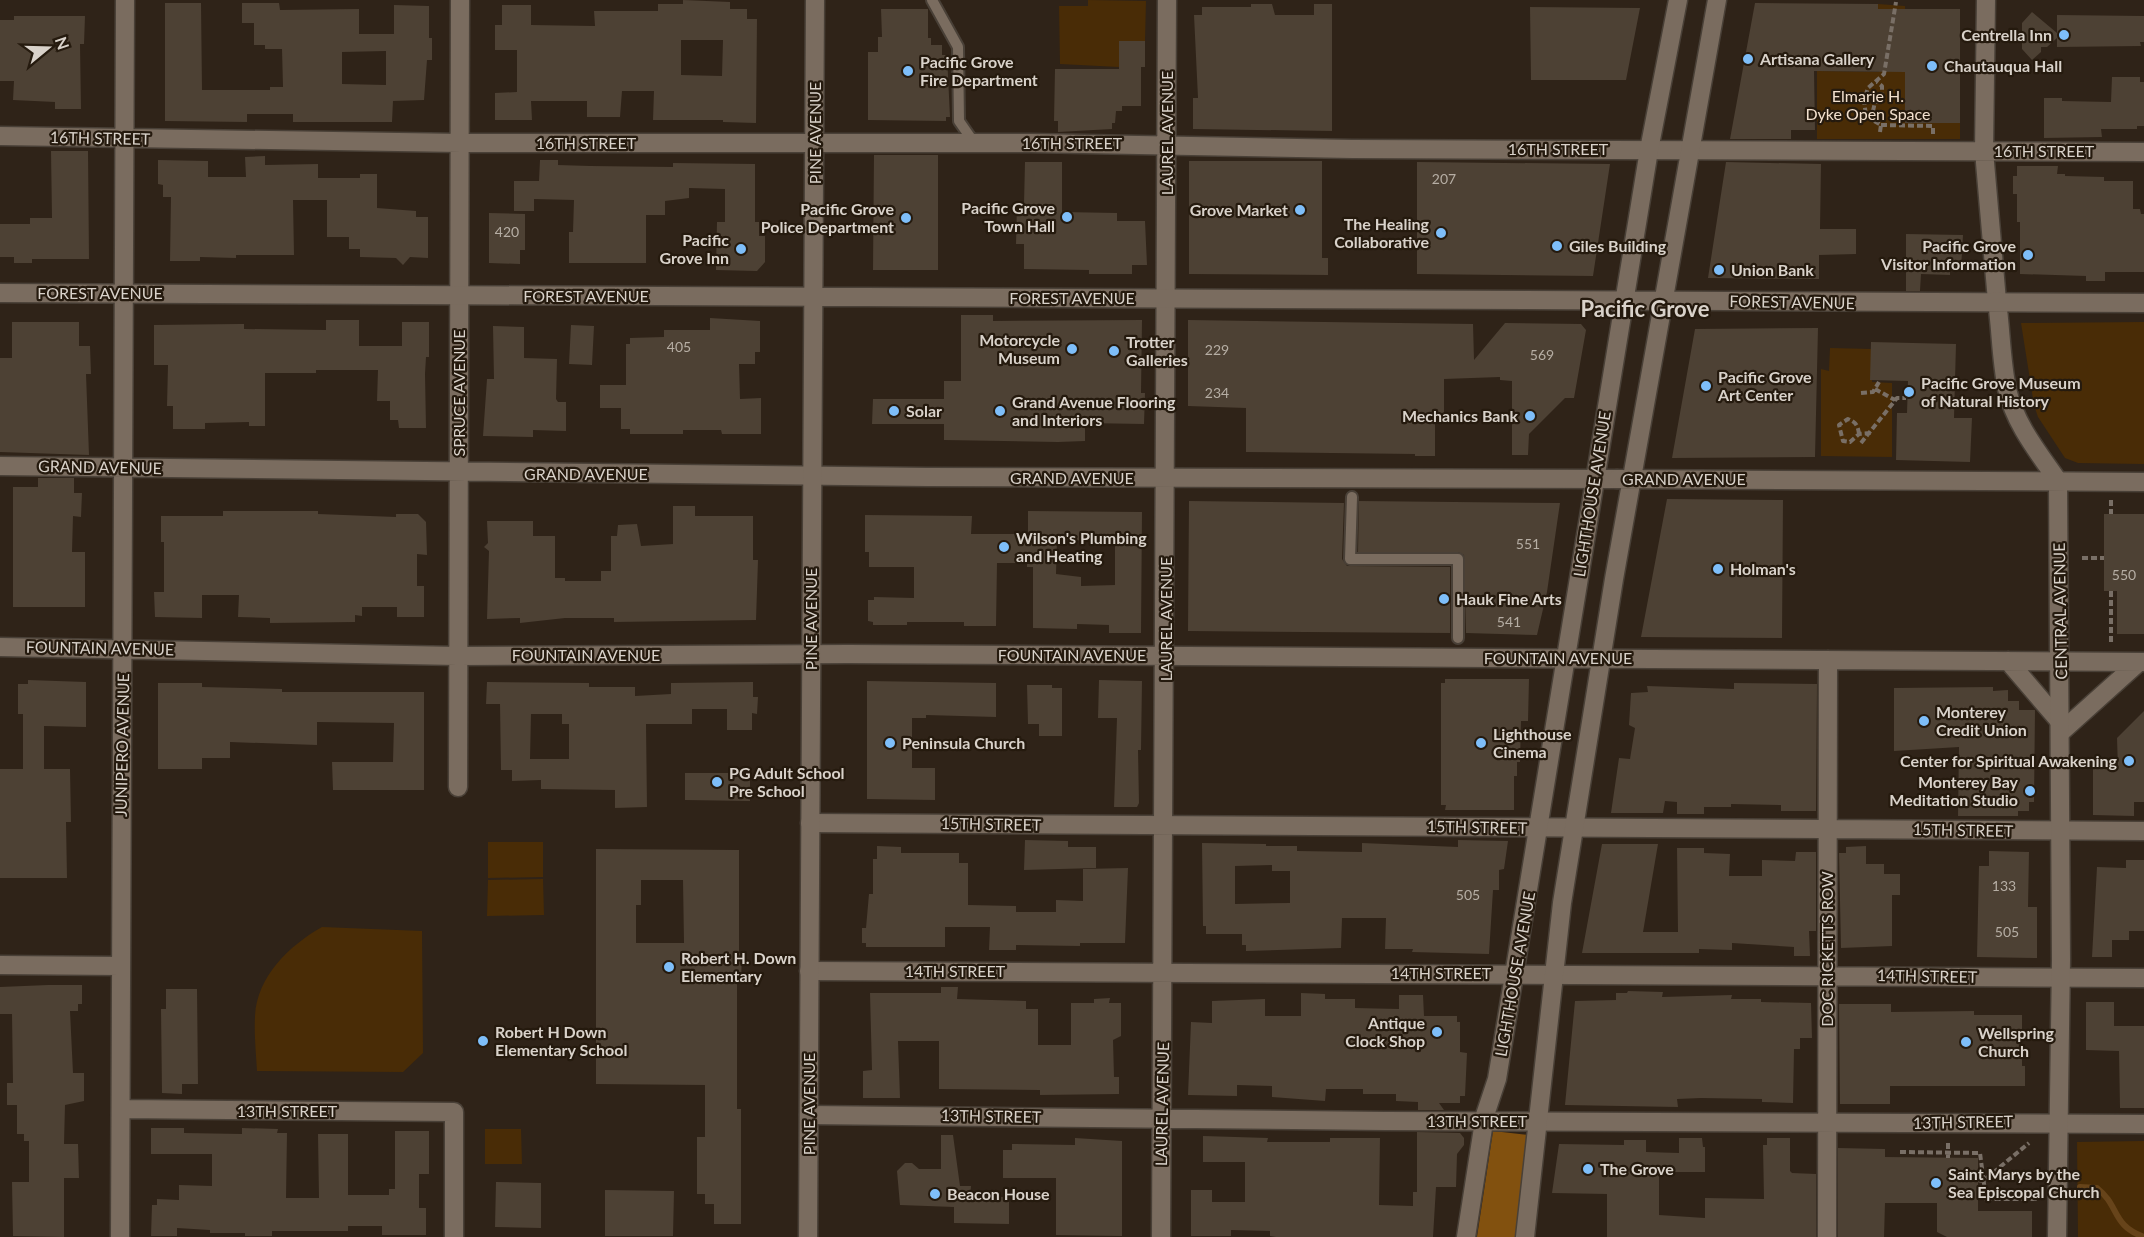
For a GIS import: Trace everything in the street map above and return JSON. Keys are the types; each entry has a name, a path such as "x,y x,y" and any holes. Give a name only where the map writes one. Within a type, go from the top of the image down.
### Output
{"street":[{"name":"JUNIPERO AVENUE","path":"120,1237 125,0"},
{"name":"SPRUCE AVENUE","path":"458,787 460,0"},
{"name":"PINE AVENUE","path":"808,1237 815,0"},
{"name":"LAUREL AVENUE","path":"1161,1237 1166,656 1167,0"},
{"name":"LIGHTHOUSE AVENUE","path":"1466,1237 1484,1121 1497,1079 1540,828 1565,658 1649,150 1678,0"},
{"name":"LIGHTHOUSE AVENUE","path":"1525,1237 1553,974 1602,658 1624,479 1663,300 1717,0"},
{"path":"1986,0 1984,151 2007,388 2013,408 2031,443 2058,481"},
{"name":"16TH STREET","path":"0,136 461,143 1146,143 1167,147 2144,152"},
{"name":"FOREST AVENUE","path":"0,292 2144,303"},
{"name":"GRAND AVENUE","path":"0,466 811,476 2144,482"},
{"name":"CENTRAL AVENUE","path":"2057,1237 2061,977 2061,662 2058,481"},
{"name":"FOUNTAIN AVENUE","path":"0,647 457,656 811,654 2141,662"},
{"name":"DOC RICKETTS ROW","path":"1827,1237 1828,660"},
{"path":"2008,661 2061,727 2141,662"},
{"name":"15TH STREET","path":"810,823 1163,827 2144,831"},
{"path":"0,965 120,966"},
{"name":"14TH STREET","path":"809,971 2144,978"},
{"name":"13TH STREET","path":"121,1109 454,1112 454,1237"},
{"name":"13TH STREET","path":"809,1115 2144,1124"}],"lane":[{"path":"932,0 958,47 959,122 975,144"},
{"path":"1352,497 1350,559 1458,559 1458,638"}],"path":[{"path":"1896,2 1884,74 1868,88 1864,110 1871,120 1881,125 1933,126"},
{"path":"1871,120 1875,102 1882,100 1882,86 1877,82"},
{"path":"1851,97 1865,98"},
{"path":"1880,139 1881,125"},
{"path":"1861,393 1867,394 1875,389 1878,382"},
{"path":"1875,389 1895,400 1906,398"},
{"path":"1861,443 1895,400"},
{"path":"1859,434 1852,420 1848,419 1839,425 1843,441 1850,442 1859,434 1871,433"},
{"path":"2111,499 2111,514"},
{"path":"2082,558 2104,558"},
{"path":"2111,591 2111,642"},
{"path":"1948,1135 1948,1158"},
{"path":"1981,1180 2032,1141"},
{"path":"1899,1152 1980,1153 1981,1180 1986,1199 2038,1199"}],"green space":[{"path":"1088,0 1146,1 1145,41 1119,41 1119,67 1060,64 1059,6 1088,6"},
{"name":"Elmarie H. Dyke Open Space","path":"1878,4 1905,6 1905,123 1960,123 1960,139 1817,139 1817,71 1879,72"},
{"path":"2144,322 2144,464 2078,463 2065,458 2038,417 2034,405 2021,323"},
{"path":"1830,348 1872,349 1872,382 1892,383 1892,457 1821,456 1821,369 1829,371"},
{"path":"488,842 543,842 543,877 488,878"},
{"path":"543,879 544,915 487,916 488,880"},
{"path":"322,927 422,931 423,1053 403,1072 257,1071 255,1016 262,988 277,963 298,943"},
{"path":"485,1129 521,1129 522,1164 485,1164"},
{"path":"2144,1141 2144,1237 2078,1237 2077,1142"}],"shaded area":[{"path":"1493,1131 1529,1135 1516,1237 1477,1237"}],"building":[{"path":"683,0 730,2 730,9 747,9 747,19 757,19 756,123 723,122 723,120 653,120 654,91 622,91 620,117 587,117 587,101 531,101 532,120 495,120 495,93 517,92 517,50 495,50 495,25 502,25 502,5 531,5 531,25 595,26 594,11 658,11 658,4 683,4","holes":["681,40 723,40 722,76 681,75"]},
{"path":"165,3 201,3 202,90 270,90 270,87 283,87 282,49 265,49 265,45 254,45 254,23 242,23 242,3 279,3 280,10 359,9 359,34 394,34 394,5 429,6 432,60 427,60 424,100 393,101 392,122 293,122 293,114 247,114 247,122 165,121","holes":["386,51 386,85 342,84 342,52"]},
{"path":"1755,3 1878,4 1878,9 1960,9 1960,123 1905,123 1905,72 1814,71 1815,130 1791,130 1791,139 1730,139"},
{"path":"1251,4 1272,4 1275,15 1314,15 1314,4 1332,4 1332,131 1193,129 1193,98 1198,98 1194,15 1202,15 1202,7 1251,7"},
{"path":"1530,7 1640,8 1626,80 1531,80"},
{"name":"Pacific Grove Fire Department","path":"881,9 928,9 928,38 931,38 931,45 942,45 942,55 947,55 950,117 946,117 946,121 868,120 868,52 878,52 878,37 882,37"},
{"name":"Centrella Inn","path":"2032,12 2057,33 2057,15 2144,16 2144,42 2140,42 2141,46 2057,47 2057,38 2047,47 2041,47 2041,52 2032,60 2022,49 2022,23"},
{"path":"14,16 85,16 84,44 80,44 81,109 55,109 55,102 13,100 14,81 0,81 0,20 14,20"},
{"path":"1119,41 1145,41 1145,67 1141,67 1141,106 1122,106 1122,111 1116,111 1112,129 1058,132 1058,121 1054,121 1055,69 1119,69"},
{"path":"2112,77 2140,77 2140,82 2144,82 2144,126 2137,126 2137,129 2101,129 2102,137 2044,138 2044,98 2062,98 2062,101 2111,102"},
{"path":"51,151 88,151 89,259 32,259 32,263 14,263 14,257 0,257 0,224 30,224 30,218 52,218"},
{"name":"Pacific Grove Police Department","path":"874,155 938,155 938,270 873,270"},
{"path":"265,156 265,165 318,164 318,178 360,178 360,174 377,174 377,208 416,211 416,217 428,217 428,258 410,257 403,265 396,258 360,257 360,249 349,249 349,237 327,237 327,200 293,200 294,255 236,255 236,258 200,257 200,261 170,261 171,197 163,197 163,185 158,184 158,160 208,161 208,177 246,177 245,157"},
{"path":"540,160 558,160 558,165 590,166 673,167 673,163 755,164 755,222 759,222 759,236 765,236 765,262 757,271 716,270 717,222 725,222 725,189 689,188 689,198 665,201 665,215 646,215 646,263 569,263 569,232 573,232 574,200 534,199 534,211 514,211 514,181 539,181"},
{"path":"1189,161 1322,161 1322,258 1328,258 1328,275 1189,274"},
{"name":"Pacific Grove Town Hall","path":"1025,162 1062,162 1062,212 1117,213 1117,221 1145,221 1147,265 1132,265 1132,274 1089,274 1089,270 1024,269 1024,244 1016,244 1017,204 1024,204"},
{"path":"1417,162 1610,164 1593,276 1417,274"},
{"path":"1726,162 1821,164 1820,229 1856,229 1856,254 1819,255 1819,279 1708,278"},
{"path":"2017,166 2058,166 2057,174 2065,174 2065,176 2104,177 2104,181 2133,181 2133,209 2140,209 2141,214 2144,214 2144,272 2105,272 2105,281 2086,281 2086,276 2020,274 2020,222 2017,222 2017,194 2013,194 2013,176 2017,176"},
{"path":"489,213 525,214 525,250 520,250 520,264 489,263"},
{"path":"1906,234 1963,235 1961,269 1950,269 1950,275 1921,274 1920,291 1906,291"},
{"path":"961,315 993,315 993,321 1142,320 1141,393 1145,393 1144,424 1085,423 1085,441 1058,442 944,440 944,424 872,424 873,399 944,399 944,381 961,381"},
{"path":"710,318 760,321 760,352 755,352 755,364 739,364 740,399 761,398 761,434 722,434 721,430 683,430 683,434 630,434 630,429 621,429 621,408 600,408 600,385 626,385 626,344 630,344 630,338 664,337 664,330 710,330"},
{"path":"326,320 359,320 359,346 402,346 402,322 429,322 429,357 426,357 425,374 426,428 399,428 398,420 390,420 390,401 377,401 378,370 316,370 316,373 265,373 265,426 249,426 249,422 205,423 205,429 173,429 173,406 167,406 168,365 154,365 154,325 244,324 244,329 326,330"},
{"path":"1188,320 1473,324 1474,360 1505,323 1581,324 1586,330 1574,398 1565,398 1529,434 1528,455 1512,455 1512,381 1500,380 1500,377 1444,379 1444,418 1435,418 1435,456 1246,452 1246,408 1188,406"},
{"path":"12,322 79,322 79,346 90,346 91,374 86,374 89,455 0,452 0,358 12,358"},
{"path":"571,325 594,326 592,365 569,364"},
{"path":"493,326 524,327 524,358 557,359 556,399 558,402 566,402 566,431 533,430 533,437 483,436 487,379 494,379"},
{"path":"1818,328 1815,457 1672,458 1695,329"},
{"path":"1871,342 1956,344 1954,418 1972,418 1970,462 1896,460 1897,413 1907,413 1908,381 1870,380"},
{"path":"38,478 74,478 74,493 82,493 81,517 73,516 72,552 85,552 85,607 13,607 13,487 38,487"},
{"name":"Holman's","path":"1667,499 1783,500 1782,638 1641,637"},
{"path":"1189,501 1344,503 1342,559 1347,566 1450,567 1450,633 1188,631"},
{"path":"1359,501 1560,503 1547,592 1537,635 1466,633 1464,555 1458,552 1358,552"},
{"path":"673,506 695,506 695,516 753,516 753,560 758,560 756,620 614,622 614,618 565,618 520,623 520,618 487,619 489,551 484,547 488,543 487,521 533,521 533,536 555,536 555,578 565,578 565,581 601,581 601,571 611,571 611,536 617,536 618,525 637,524 641,546 673,544"},
{"path":"223,511 318,511 318,514 396,517 396,514 418,514 426,522 427,555 417,554 417,586 424,586 424,617 397,617 397,607 362,607 362,616 355,615 355,622 270,623 270,618 238,617 239,595 202,595 202,618 155,617 154,592 164,592 164,542 161,542 161,516 223,516"},
{"path":"1028,511 1142,512 1141,633 1109,633 1109,625 1077,624 1077,629 1033,628 1033,567 1027,567 1027,563 997,563 996,626 964,626 964,622 907,622 907,625 873,625 873,622 868,621 868,600 874,600 874,597 914,598 914,567 869,567 869,552 865,552 865,515 972,516 971,534 1028,534","holes":["1057,540 1115,541 1115,585 1081,586 1081,577 1056,574"]},
{"path":"2104,514 2144,514 2144,634 2117,634 2117,591 2104,591"},
{"name":"Lighthouse Cinema","path":"1445,679 1529,679 1528,721 1521,721 1520,762 1517,762 1517,776 1514,776 1514,810 1445,810 1446,805 1441,805 1441,683 1445,683"},
{"path":"28,680 86,682 86,727 44,726 44,769 70,769 71,822 66,822 67,878 0,878 0,769 23,769 23,714 18,714 18,684 28,684"},
{"path":"1099,680 1142,681 1141,750 1138,750 1139,803 1137,807 1114,807 1117,718 1098,718"},
{"name":"Peninsula Church","path":"867,681 996,683 996,717 926,715 926,718 912,718 912,768 935,768 935,800 867,799"},
{"path":"487,682 589,683 589,687 635,687 635,696 671,694 671,683 753,682 753,697 758,697 757,714 752,713 752,730 727,730 727,709 692,709 692,724 646,724 647,807 615,808 615,790 541,789 541,780 512,781 512,770 501,770 500,704 486,704","holes":["531,714 562,714 562,724 569,724 569,759 530,759"]},
{"path":"158,683 202,683 202,687 282,689 282,692 424,692 424,790 333,790 332,762 393,762 394,723 317,722 317,745 230,742 230,758 202,758 202,769 158,769"},
{"path":"1734,683 1817,684 1816,811 1781,811 1781,805 1731,804 1731,807 1704,807 1704,814 1677,814 1677,802 1665,801 1663,813 1611,813 1619,758 1630,759 1635,728 1629,725 1631,693 1648,692 1647,686 1734,689"},
{"path":"1027,685 1052,685 1052,688 1062,688 1062,736 1039,736 1039,724 1028,724"},
{"path":"1993,687 1993,691 2008,690 2008,701 2019,701 2019,710 2035,710 2034,802 2029,802 2029,811 2018,811 2018,816 1958,816 1959,747 1894,751 1894,688"},
{"name":"Center for Spiritual Awakening","path":"2144,711 2144,802 2134,802 2134,816 2093,815 2093,769 2118,769 2117,738"},
{"name":"PG Adult School Pre School","path":"685,773 750,773 750,801 685,800"},
{"path":"1025,840 1068,841 1068,847 1096,847 1096,868 1024,870"},
{"path":"1458,840 1508,841 1504,869 1499,870 1499,890 1493,890 1489,954 1385,949 1386,918 1342,918 1341,948 1246,951 1246,945 1242,945 1242,934 1206,934 1206,926 1203,926 1202,843 1297,846 1297,851 1362,852 1362,843 1458,847","holes":["1272,865 1272,871 1290,871 1290,903 1235,904 1235,866"]},
{"path":"1602,844 1658,844 1643,932 1678,932 1677,848 1704,848 1704,853 1730,854 1729,876 1762,876 1762,860 1795,861 1796,852 1816,852 1816,931 1809,931 1810,956 1794,956 1794,947 1732,943 1732,950 1699,949 1699,953 1582,953"},
{"path":"877,846 901,847 901,853 959,853 959,863 968,863 968,905 1016,906 1016,912 1056,912 1056,900 1083,901 1083,869 1128,868 1125,943 1080,943 1080,946 1016,945 1016,950 989,950 990,927 945,927 945,947 866,947 866,943 862,943 862,928 866,928 869,894 873,894 873,859 877,859"},
{"path":"1866,846 1866,864 1884,864 1884,874 1900,874 1900,895 1892,895 1892,946 1841,948 1839,853 1846,853 1846,847"},
{"name":"Robert H. Down Elementary","path":"596,849 739,850 739,953 742,953 741,982 737,982 737,1109 741,1109 741,1224 714,1224 714,1204 705,1204 705,1194 697,1194 697,1137 705,1137 705,1085 596,1084","holes":["641,880 683,880 684,943 636,943 636,905 641,905"]},
{"path":"1989,851 2029,852 2028,907 2037,907 2037,958 1977,957 1979,866 1989,866"},
{"path":"2126,860 2144,860 2144,931 2129,931 2129,940 2112,940 2112,957 2092,957 2097,867 2126,868"},
{"path":"82,985 82,1004 78,1004 78,1011 70,1011 73,1073 84,1073 84,1101 65,1105 64,1144 78,1144 79,1178 64,1178 64,1237 13,1236 12,1182 29,1182 29,1141 24,1141 24,1134 17,1134 17,1105 7,1105 7,1083 13,1083 12,1014 0,1014 0,987"},
{"path":"941,987 958,987 957,999 1026,1001 1026,1009 1038,1009 1038,1045 1071,1045 1071,1003 1094,1003 1094,999 1110,998 1109,1003 1121,1003 1121,1036 1113,1040 1114,1077 1119,1077 1119,1094 1040,1095 1040,1090 939,1089 939,1041 898,1041 900,1098 863,1098 863,1071 872,1070 870,993 941,993"},
{"path":"166,989 197,989 198,1084 182,1084 182,1094 162,1093 161,1009 166,1009"},
{"path":"1628,991 1663,992 1662,997 1732,995 1731,999 1811,1003 1812,1038 1800,1038 1800,1049 1794,1049 1793,1103 1762,1102 1762,1099 1701,1098 1677,1099 1678,1107 1565,1105 1575,1001 1616,1000 1616,993 1627,993"},
{"path":"1301,993 1325,994 1325,999 1355,999 1355,1008 1399,1009 1399,995 1423,995 1424,1016 1457,1016 1457,1022 1460,1022 1460,1052 1467,1053 1465,1096 1460,1096 1460,1103 1439,1103 1444,1110 1418,1110 1418,1102 1396,1101 1396,1094 1363,1094 1363,1089 1326,1089 1325,1101 1272,1097 1272,1086 1237,1085 1237,1096 1188,1095 1191,1022 1212,1023 1212,1001 1265,999 1265,1016 1301,1016"},
{"path":"2086,1002 2114,1002 2114,1026 2144,1026 2144,1108 2120,1108 2119,1051 2086,1050"},
{"path":"1839,1004 1891,1004 1891,1012 1974,1011 1974,1015 2022,1015 2022,1066 2025,1066 2025,1086 1890,1086 1890,1104 1840,1104"},
{"path":"151,1128 184,1128 184,1133 242,1134 242,1128 278,1129 277,1133 287,1133 286,1198 319,1198 318,1134 348,1134 348,1195 389,1195 389,1189 395,1189 395,1131 429,1131 429,1174 419,1174 419,1208 426,1208 426,1235 382,1235 382,1226 348,1226 348,1231 272,1231 272,1236 245,1236 245,1233 210,1233 210,1230 177,1228 177,1236 151,1236 152,1205 157,1205 157,1199 179,1200 179,1185 212,1186 212,1154 151,1154"},
{"path":"1417,1132 1460,1133 1464,1138 1464,1145 1457,1154 1456,1187 1436,1187 1433,1237 1276,1237 1270,1236 1270,1231 1231,1230 1231,1236 1191,1236 1191,1190 1212,1190 1212,1202 1245,1202 1245,1162 1203,1162 1203,1136 1268,1138 1267,1142 1330,1142 1330,1138 1380,1138 1379,1205 1413,1206 1413,1192 1417,1192"},
{"name":"Beacon House","path":"941,1135 953,1135 960,1186 971,1186 970,1197 1009,1197 1009,1224 954,1223 954,1207 900,1205 897,1171 905,1163 912,1163 919,1169 941,1169"},
{"path":"1075,1138 1122,1141 1122,1236 1056,1235 1056,1178 1003,1178 1003,1150 1012,1150 1012,1144 1075,1145"},
{"path":"1679,1138 1702,1138 1703,1147 1705,1147 1705,1172 1659,1172 1659,1215 1705,1218 1705,1198 1764,1199 1763,1145 1767,1145 1767,1138 1790,1138 1790,1171 1816,1174 1816,1237 1607,1237 1607,1194 1552,1193 1559,1144 1624,1145 1624,1140 1646,1140 1646,1152 1679,1153"},
{"path":"1838,1148 1885,1149 1885,1157 1978,1158 1978,1211 2032,1211 2032,1237 1947,1237 1937,1232 1937,1203 1885,1203 1884,1237 1838,1237"},
{"path":"496,1182 541,1183 541,1228 495,1227"},
{"path":"605,1190 674,1191 673,1236 605,1236"}],"waterway":[{"path":"2080,1187 2097,1188 2126,1227 2144,1237"}],"place":[{"name":"Centrella Inn","path":"2064,35"},
{"name":"Artisana Gallery","path":"1748,59"},
{"name":"Chautauqua Hall","path":"1932,66"},
{"name":"Pacific Grove Fire Department","path":"908,71"},
{"name":"Grove Market","path":"1300,210"},
{"name":"Pacific Grove Town Hall","path":"1067,217"},
{"name":"Pacific Grove Police Department","path":"906,218"},
{"name":"The Healing Collaborative","path":"1441,233"},
{"name":"Giles Building","path":"1557,246"},
{"name":"Pacific Grove Inn","path":"741,249"},
{"name":"Pacific Grove Visitor Information","path":"2028,255"},
{"name":"Union Bank","path":"1719,270"},
{"name":"Motorcycle Museum","path":"1072,349"},
{"name":"Trotter Galleries","path":"1114,351"},
{"name":"Pacific Grove Art Center","path":"1706,386"},
{"name":"Pacific Grove Museum of Natural History","path":"1909,392"},
{"name":"Solar","path":"894,411"},
{"name":"Grand Avenue Flooring and Interiors","path":"1000,411"},
{"name":"Mechanics Bank","path":"1530,416"},
{"name":"Wilson's Plumbing and Heating","path":"1004,547"},
{"name":"Holman's","path":"1718,569"},
{"name":"Hauk Fine Arts","path":"1444,599"},
{"name":"Monterey Credit Union","path":"1924,721"},
{"name":"Peninsula Church","path":"890,743"},
{"name":"Lighthouse Cinema","path":"1481,743"},
{"name":"Center for Spiritual Awakening","path":"2129,761"},
{"name":"PG Adult School Pre School","path":"717,782"},
{"name":"Monterey Bay Meditation Studio","path":"2030,791"},
{"name":"Robert H. Down Elementary","path":"669,967"},
{"name":"Antique Clock Shop","path":"1437,1032"},
{"name":"Robert H Down Elementary School","path":"483,1041"},
{"name":"Wellspring Church","path":"1966,1042"},
{"name":"The Grove","path":"1588,1169"},
{"name":"Saint Marys by the Sea Episcopal Church","path":"1936,1183"},
{"name":"Beacon House","path":"935,1194"}],"district":[{"name":"Pacific Grove","path":"1645,309"}]}
